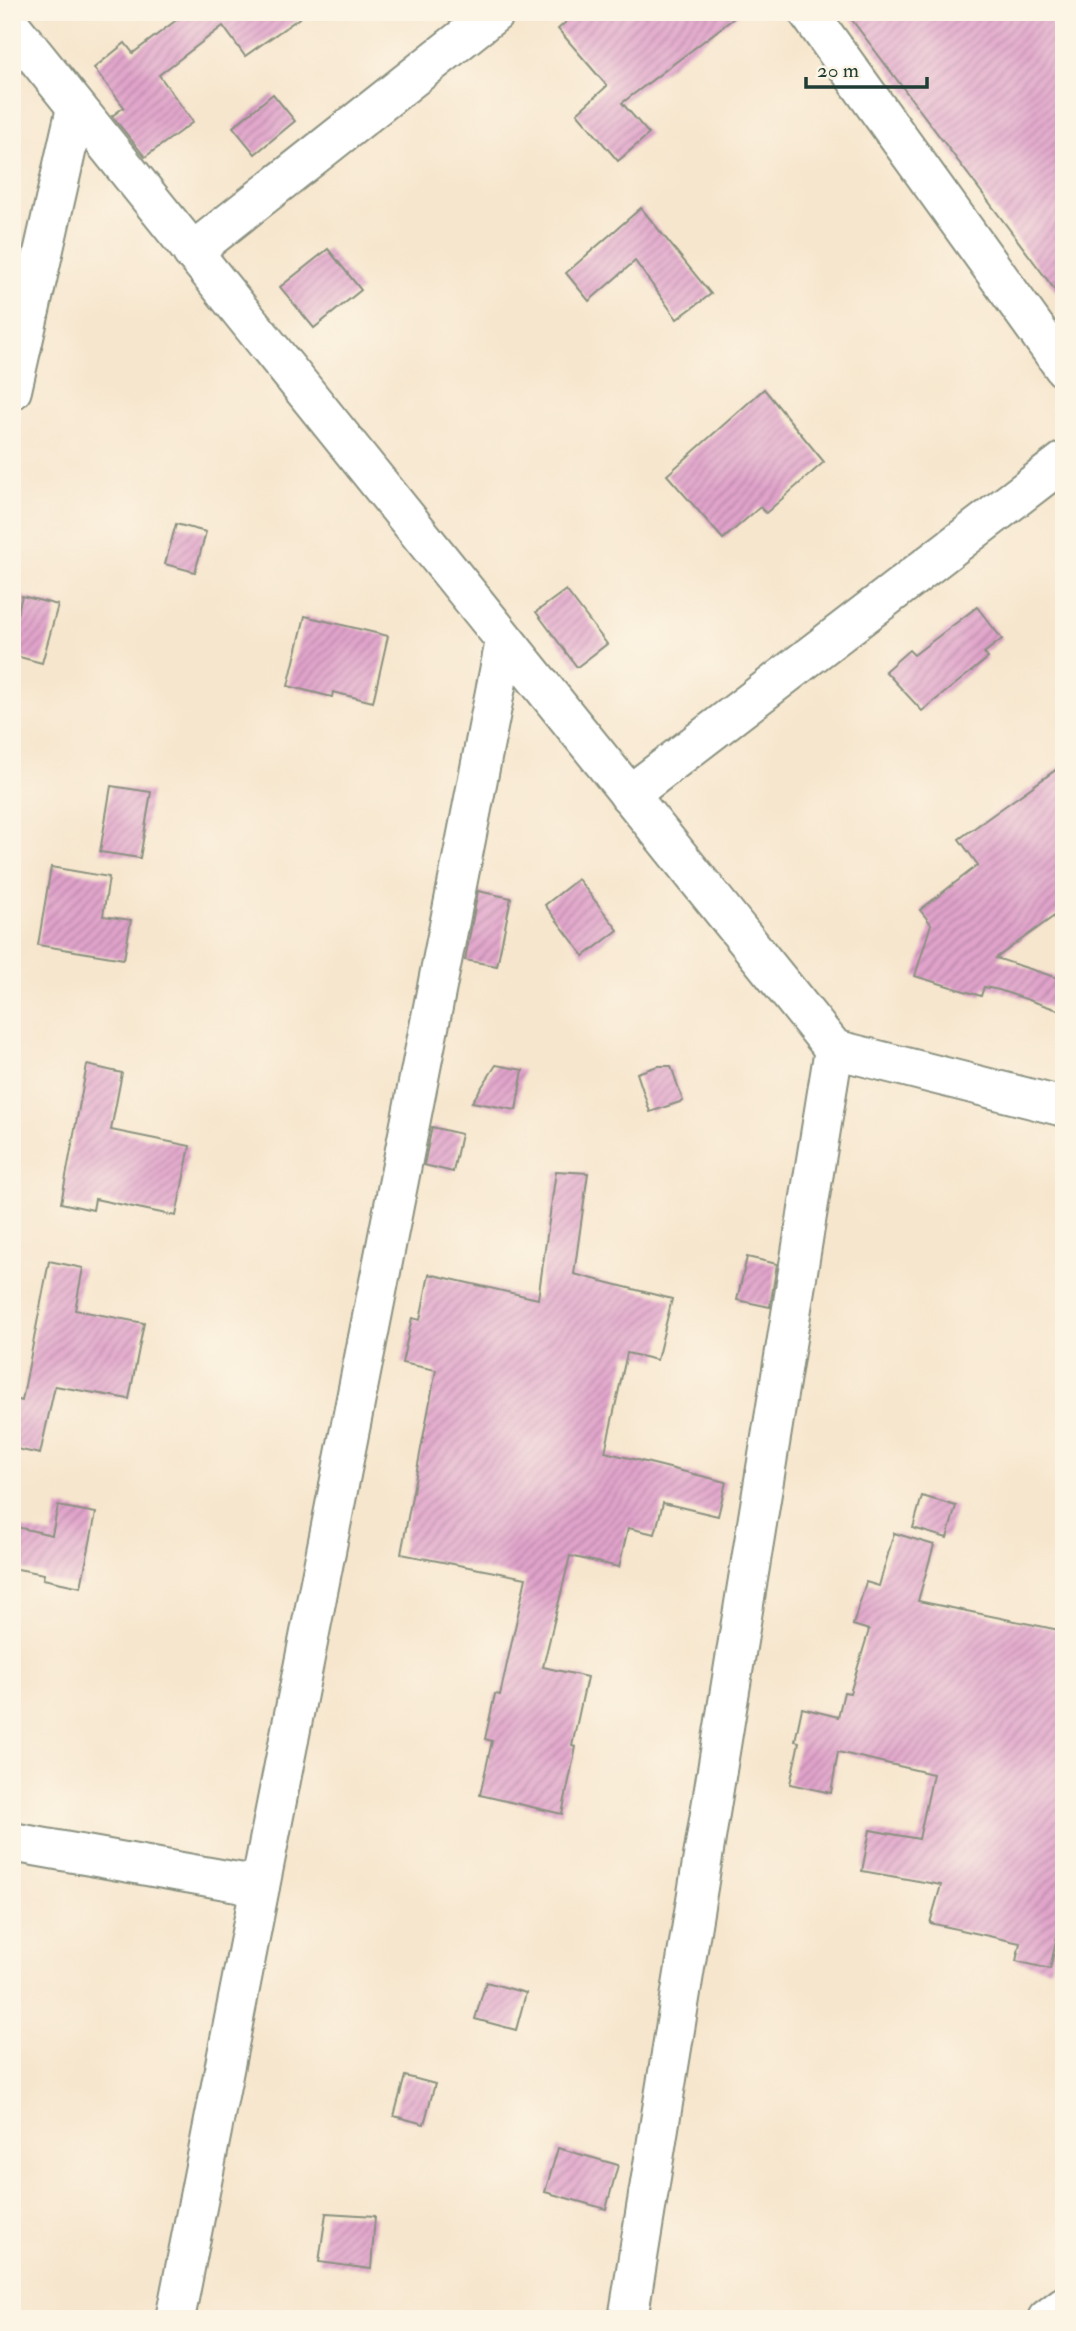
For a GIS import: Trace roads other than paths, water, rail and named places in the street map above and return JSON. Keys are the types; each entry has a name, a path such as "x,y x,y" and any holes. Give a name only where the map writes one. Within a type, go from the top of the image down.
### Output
{"street":[{"path":"192,252 496,12"},
{"path":"808,12 1064,368"},
{"path":"12,27 834,1048 1064,1107"},
{"path":"12,390 76,108"},
{"path":"629,795 1064,461"},
{"path":"174,2319 505,641"},
{"path":"628,2319 834,1048"},
{"path":"12,1842 260,1886"},
{"path":"1047,2319 1064,2306"}]}
